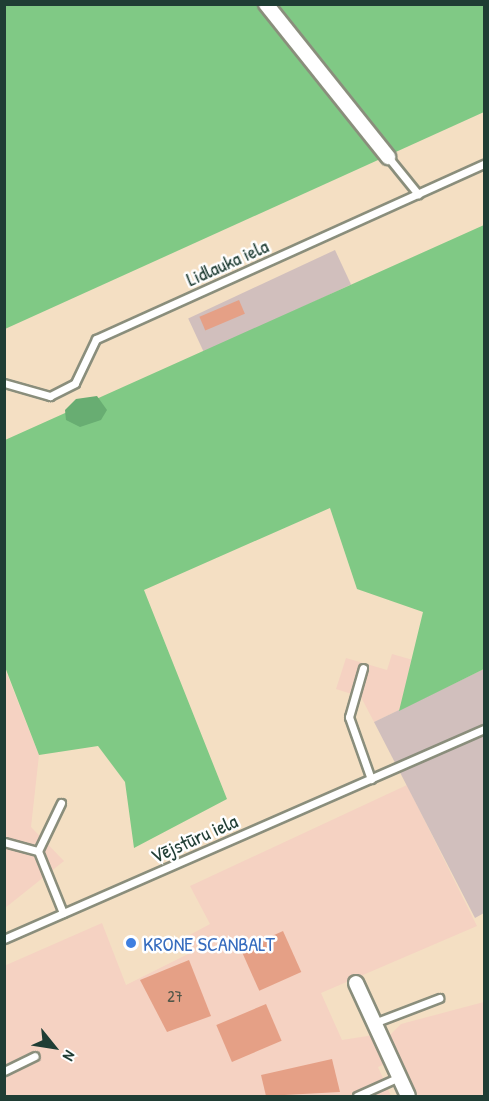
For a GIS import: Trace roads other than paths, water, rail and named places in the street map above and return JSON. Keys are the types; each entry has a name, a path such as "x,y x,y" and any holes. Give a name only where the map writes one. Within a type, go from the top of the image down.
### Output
{"street":[{"path":"266,4 388,157"},
{"path":"356,983 408,1096"}],"lane":[{"path":"388,157 418,194"},
{"name":"Lidlauka iela","path":"4,383 50,396 75,383 96,339 484,164"},
{"path":"363,668 350,717 371,778"},
{"name":"Vējstūru iela","path":"4,939 484,729"},
{"path":"61,803 38,851 63,913"},
{"path":"4,842 38,851"},
{"path":"374,1023 440,998"},
{"path":"4,1071 35,1056"},
{"path":"357,1096 399,1077"}],"place":[{"name":"KRONE SCANBALT","path":"131,943"}]}
